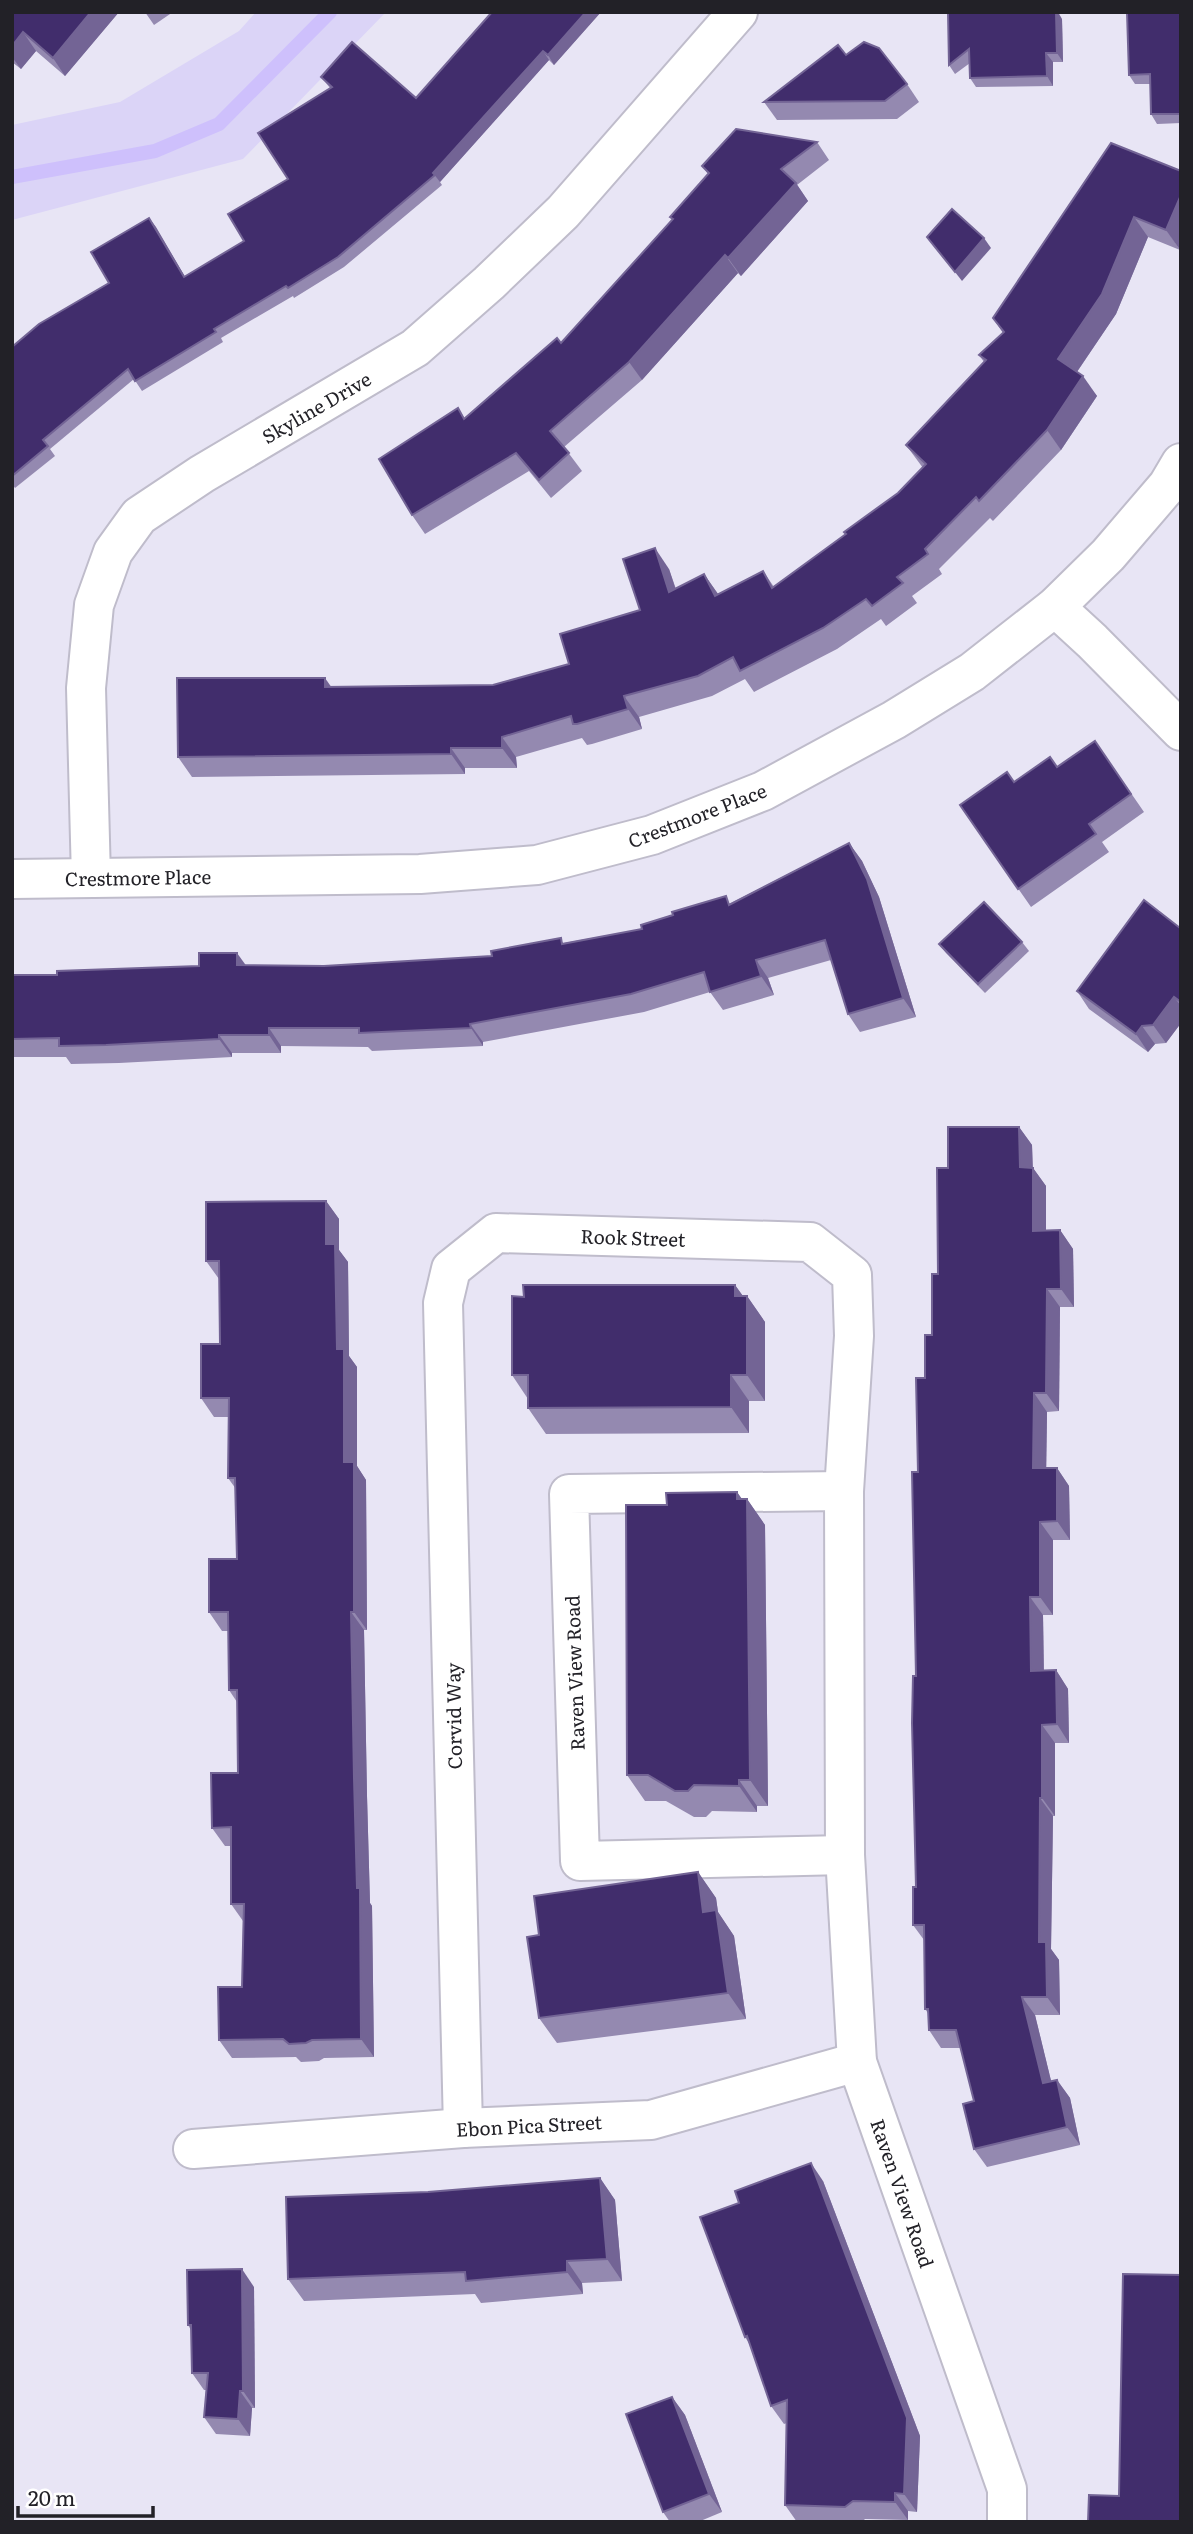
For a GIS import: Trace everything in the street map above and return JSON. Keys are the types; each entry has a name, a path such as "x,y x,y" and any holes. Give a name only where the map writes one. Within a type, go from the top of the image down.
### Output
{"street":[{"name":"Skyline Drive","path":"91,878 87,675 94,605 113,552 139,516 172,493 415,348 563,212 737,12"},
{"name":"Crestmore Place","path":"12,879 420,874 537,865 652,835 763,792 894,720 972,672 1055,607 1108,555 1167,485 1181,463"},
{"path":"1055,607 1181,731"},
{"name":"Rook Street","path":"443,1303 452,1269 496,1233 810,1242 852,1275"},
{"name":"Raven View Road","path":"852,1275 854,1336 844,1491 845,1855 857,2062 1007,2489 1007,2522"},
{"name":"Corvid Way","path":"443,1303 463,2128"},
{"name":"Raven View Road","path":"844,1491 569,1494 580,1861 845,1855"},
{"name":"Ebon Pica Street","path":"193,2149 463,2128 651,2120 857,2062"}],"shaded area":[{"path":"256,12 386,12 243,159 12,220 12,125 120,102 239,31"}],"building":[{"path":"12,12 91,12 53,58 23,32 12,46"},
{"path":"492,12 586,12 548,55 543,51 433,173 435,175 338,257 214,329 216,332 135,381 128,369 43,440 48,446 12,476 12,347 39,324 109,283 91,252 149,218 184,277 244,241 228,214 288,179 258,133 332,87 321,77 352,42 416,98"},
{"path":"948,12 1056,12 1057,53 1046,53 1047,76 970,78 969,49 949,65"},
{"path":"1127,12 1181,12 1181,114 1151,114 1150,74 1129,75"},
{"path":"864,42 879,48 907,84 885,101 764,102 838,45 846,55"},
{"path":"736,129 817,142 781,169 796,183 728,258 725,255 629,362 550,431 569,453 539,480 516,453 412,515 379,459 458,408 464,419 557,338 561,343 673,219 670,217 709,173 702,166"},
{"path":"1111,143 1181,171 1181,195 1166,230 1134,217 1102,294 1058,359 1083,376 1047,430 979,501 976,497 925,549 928,554 897,577 903,583 872,606 866,599 823,628 740,671 733,657 698,676 624,696 628,709 577,724 573,724 571,716 502,737 502,748 451,748 451,754 178,757 177,678 325,678 325,687 493,685 569,664 560,634 640,610 623,559 655,548 669,592 704,574 715,596 763,571 772,588 898,493 926,464 906,445 986,360 979,355 1004,332 993,318"},
{"path":"952,209 984,238 955,272 927,237"},
{"path":"1095,741 1131,794 1089,824 1096,834 1018,889 960,805 1007,772 1014,782 1050,757 1057,767"},
{"path":"849,843 867,879 903,998 848,1014 825,940 756,960 761,976 710,992 704,972 631,994 470,1024 471,1028 359,1033 359,1028 269,1028 269,1035 219,1035 219,1039 106,1045 59,1046 59,1038 12,1039 12,975 57,975 57,971 199,966 199,953 237,953 237,965 324,966 492,956 491,951 561,938 562,944 642,929 641,925 673,915 672,912 726,896 729,905"},
{"path":"1144,900 1181,927 1181,1002 1174,997 1153,1025 1142,1026 1136,1034 1077,991"},
{"path":"984,902 1022,942 978,984 939,944"},
{"path":"948,1127 1019,1127 1020,1167 1033,1168 1033,1231 1060,1230 1061,1289 1047,1289 1046,1393 1034,1393 1033,1468 1057,1468 1057,1521 1040,1522 1040,1597 1030,1597 1031,1671 1056,1670 1057,1724 1042,1725 1039,1942 1046,1942 1047,1997 1022,1997 1043,2083 1057,2080 1067,2127 974,2149 963,2104 974,2101 956,2030 929,2030 928,2009 925,2009 924,1925 913,1925 913,1887 916,1887 912,1723 913,1676 916,1676 912,1472 918,1472 916,1378 925,1378 925,1335 932,1335 932,1274 938,1274 937,1168 948,1168"},
{"path":"326,1201 326,1244 335,1244 337,1349 344,1349 344,1462 354,1462 354,1612 351,1612 357,1888 360,1888 361,2039 312,2040 289,2044 283,2039 219,2040 218,1987 242,1987 244,1904 231,1904 231,1827 212,1828 211,1773 238,1773 237,1690 229,1690 228,1612 209,1612 209,1559 237,1559 235,1478 228,1478 229,1398 201,1398 201,1344 220,1344 219,1261 206,1261 206,1202"},
{"path":"523,1285 735,1285 735,1296 747,1296 747,1375 731,1375 731,1407 528,1408 528,1375 512,1375 512,1296 524,1297"},
{"path":"737,1492 737,1499 747,1499 750,1780 739,1780 739,1786 694,1785 688,1791 675,1791 648,1775 627,1775 626,1505 667,1505 666,1493"},
{"path":"698,1872 703,1912 716,1910 728,1993 539,2018 527,1937 539,1935 534,1896"},
{"path":"811,2163 907,2418 904,2494 895,2493 895,2502 853,2501 845,2507 785,2505 787,2400 771,2406 747,2336 745,2337 700,2217 739,2203 735,2191"},
{"path":"600,2178 607,2259 567,2261 567,2272 466,2281 465,2272 288,2279 286,2197 428,2192"},
{"path":"242,2269 243,2391 240,2391 238,2419 204,2417 208,2373 192,2373 187,2270"},
{"path":"1123,2274 1181,2275 1181,2522 1088,2522 1089,2495 1119,2496"},
{"path":"672,2397 709,2494 663,2512 626,2414"}],"waterway":[{"path":"12,177 155,151 219,124 330,12"}]}
